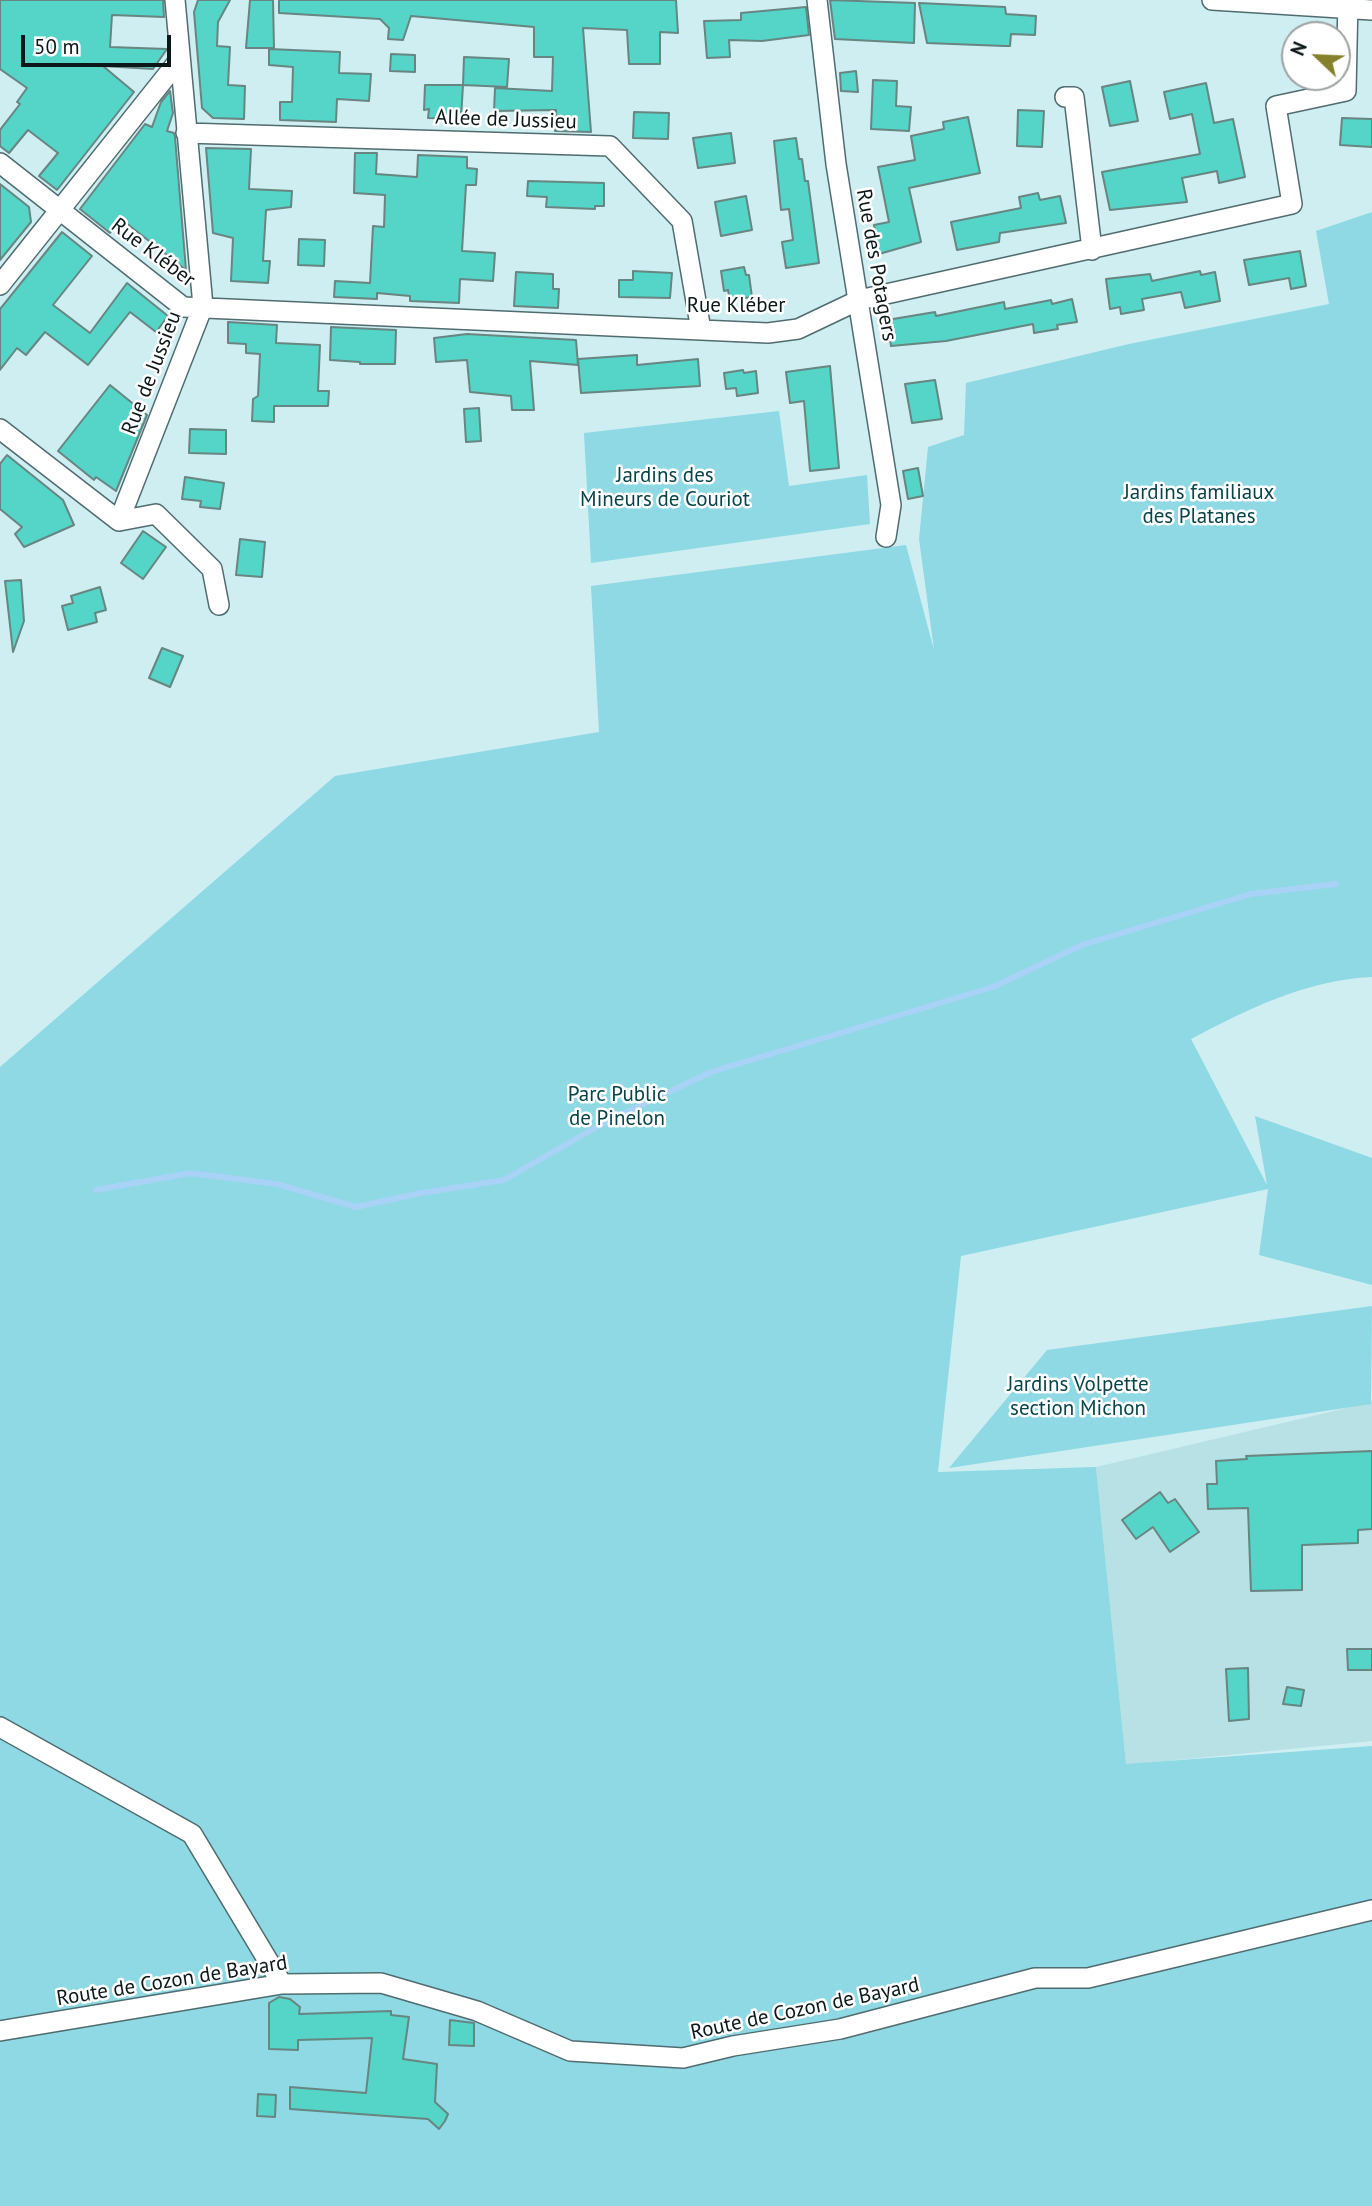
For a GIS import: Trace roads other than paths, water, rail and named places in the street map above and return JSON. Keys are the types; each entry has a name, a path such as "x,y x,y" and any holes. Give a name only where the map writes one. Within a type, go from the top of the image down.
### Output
{"street":[{"name":"Rue de Jussieu","path":"118,521 202,306 175,0"},
{"name":"Rue des Potagers","path":"817,0 835,164 891,505 886,537"},
{"path":"1212,0 1348,4 1372,10"},
{"name":"Rue Kléber","path":"0,163 183,307 768,333 798,329 859,300 1292,204 1276,106 1346,90 1348,4"},
{"path":"0,285 180,59"},
{"path":"1065,97 1073,97 1092,250"},
{"name":"Allée de Jussieu","path":"186,133 610,146 682,221 701,330"},
{"path":"0,429 118,521 156,514 212,569 219,606"},
{"path":"0,1727 192,1834 282,1984"},
{"name":"Route de Cozon de Bayard","path":"0,2031 282,1984 381,1983 477,2011 570,2051 683,2058 733,2046 840,2029 1035,1978 1088,1978 1372,1910"}],"waterway":[{"path":"96,1190 191,1173 277,1184 356,1207 421,1193 504,1180 602,1124 711,1072 993,987 1082,945 1251,894 1336,884"}],"park label":[{"name":"Jardins des Mineurs de Couriot","path":"665,488"},
{"name":"Jardins familiaux des Platanes","path":"1199,505"},
{"name":"Parc Public de Pinelon","path":"617,1107"},
{"name":"Jardins Volpette section Michon","path":"1078,1397"}]}
